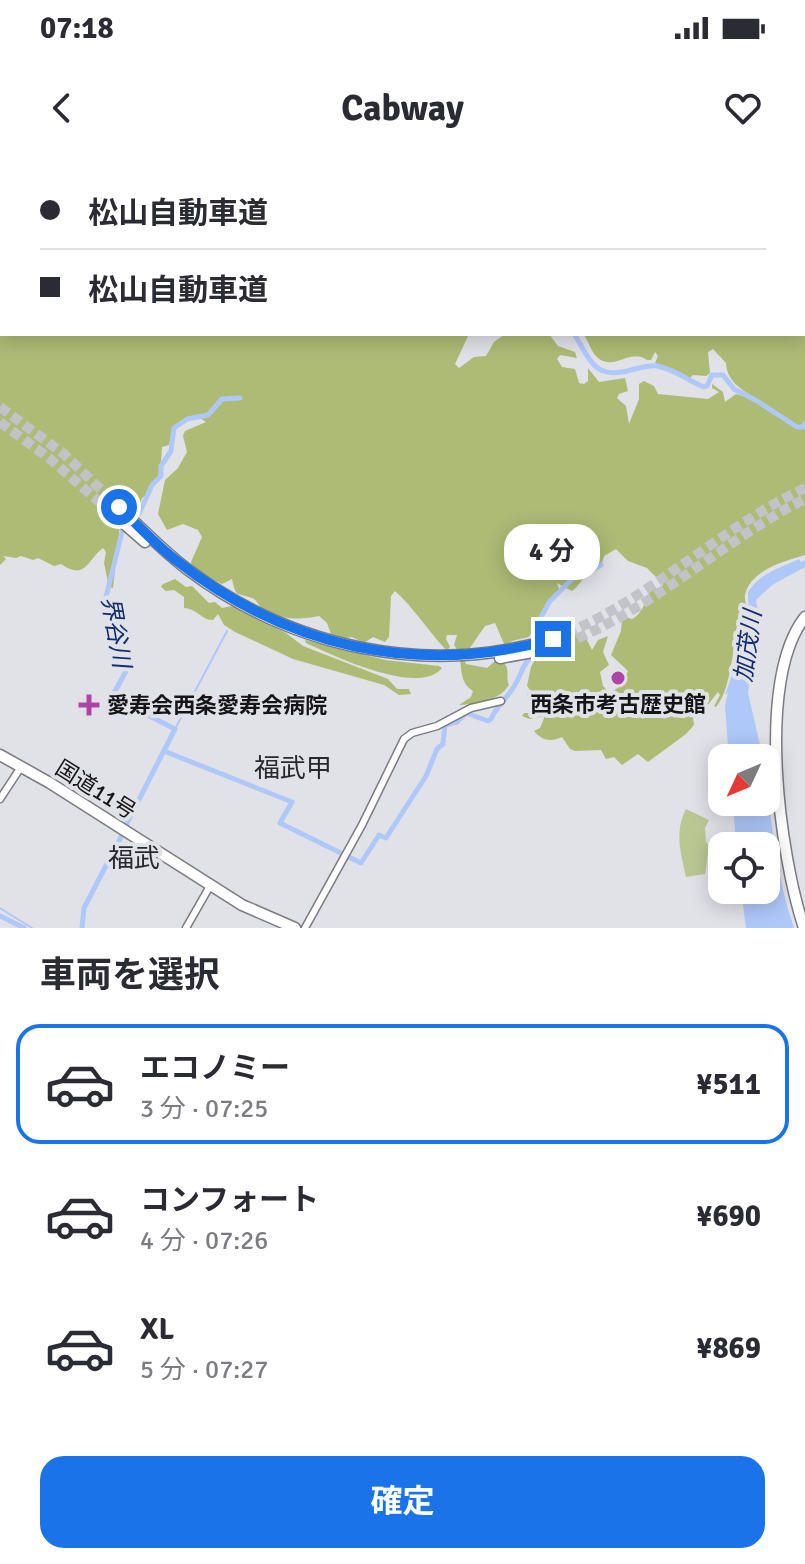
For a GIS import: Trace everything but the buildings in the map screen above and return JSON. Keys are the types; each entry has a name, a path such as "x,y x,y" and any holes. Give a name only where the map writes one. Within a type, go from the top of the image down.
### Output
{"highway":[{"path":"444,659 358,648 259,614 210,585 118,512 153,548 230,601 292,631 333,645 369,653 444,659 496,659 549,645 466,658"},
{"path":"804,928 787,848 775,733 779,691 788,655 796,629 805,617"},
{"name":"国道11号","path":"0,755 64,792 210,886 250,909 295,928"}],"street":[{"path":"305,928 362,825 404,739 471,708 497,704"},
{"path":"0,799 21,767"},
{"path":"186,928 210,886"}],"green space":[{"path":"0,336 468,336 455,364 459,368 474,357 486,356 494,342 502,336 550,336 558,346 575,352 577,358 560,355 557,359 562,367 575,369 579,383 588,381 588,368 599,382 625,378 628,391 617,398 626,406 629,424 639,399 639,384 644,381 654,386 658,394 708,399 719,392 712,388 712,384 723,392 725,402 736,394 753,397 732,379 726,363 713,349 708,352 710,373 690,378 655,363 658,356 655,352 651,360 636,356 609,362 599,359 584,336 805,336 805,555 769,568 748,586 745,597 747,613 737,636 721,700 714,706 720,695 718,692 693,718 694,725 686,734 648,762 638,754 622,765 614,757 606,759 601,750 575,751 562,737 543,739 534,731 540,728 545,716 529,719 522,716 524,713 535,713 527,694 531,691 527,686 537,656 557,653 576,633 586,638 592,650 598,640 608,636 603,652 609,665 600,672 603,686 610,693 622,685 628,671 611,655 622,620 637,616 654,588 661,590 663,584 647,568 628,561 616,549 604,556 602,563 590,570 572,591 557,583 560,592 547,603 529,637 505,646 495,623 485,626 463,658 466,664 487,668 494,662 503,662 509,685 487,701 459,705 471,697 473,691 462,676 460,657 454,645 457,635 447,635 450,647 447,651 395,591 391,596 389,637 385,642 373,637 364,643 352,637 342,639 331,634 327,623 319,616 278,616 263,609 254,599 238,593 232,579 222,584 192,568 191,562 202,537 198,530 183,524 167,530 158,514 165,480 178,468 187,452 183,436 185,431 206,422 197,416 186,418 173,428 169,445 162,447 160,468 153,488 142,498 137,513 125,517 120,524 113,588 109,587 103,548 81,570 21,556 3,556 6,559 0,565"},
{"path":"175,579 186,587 192,586 209,603 215,602 222,608 232,606 286,633 303,646 388,679 397,689 409,689 411,694 399,695 384,685 293,659 235,632 224,625 218,614 213,620 206,619 184,608 184,597 174,590 166,591 161,587"},
{"path":"305,640 385,660 442,668 431,676 396,676 354,664"},
{"path":"686,809 709,820 705,828 708,853 705,874 686,877 679,834"}],"water":[{"name":"加茂川","path":"799,559 801,562 805,560 805,567 772,585 756,600 760,624 748,693 760,744 728,744 725,706 728,692 725,695 736,664 738,641 742,634 740,628 748,616 748,592 764,576"},
{"path":"734,816 771,816 773,832 735,832"},
{"path":"780,876 794,928 746,928 743,904 780,904"}],"waterway":[{"path":"575,336 590,360 601,370 609,373 657,366 704,387 712,375 723,375 734,389 797,427 803,427 805,423"},
{"name":"界谷川","path":"130,517 139,514 152,485 161,476 161,466 171,451 174,428 187,419 208,415 222,399 240,398"},
{"name":"界谷川","path":"124,524 106,597 115,610 114,646 126,671 112,697 175,729 125,827"},
{"path":"539,643 541,617 550,601 578,573 586,573 601,565"},
{"path":"175,729 227,631"},
{"path":"164,751 292,802 280,823 361,863 379,835 386,838 426,776 437,749 443,744 445,725 457,722 466,713 488,721 491,719 532,656"},
{"name":"界谷川","path":"82,928 84,908 123,833"},
{"path":"0,908 32,928"},
{"path":"0,916 24,928"}],"tunnel":[{"path":"0,407 64,454 119,507"},
{"path":"0,422 49,458 113,514"},
{"path":"553,639 620,606 741,524 805,488"},
{"path":"549,649 617,619 772,517 805,499"}],"place":[{"name":"西条市考古歴史館","path":"618,678"},
{"name":"愛寿会西条愛寿会病院","path":"89,705"}],"district":[{"name":"福武甲","path":"293,768"},
{"name":"福武","path":"134,858"}],"route":[{"path":"119,507 166,553 210,585 259,614 327,640 389,653 465,656 506,651 553,639"}]}
